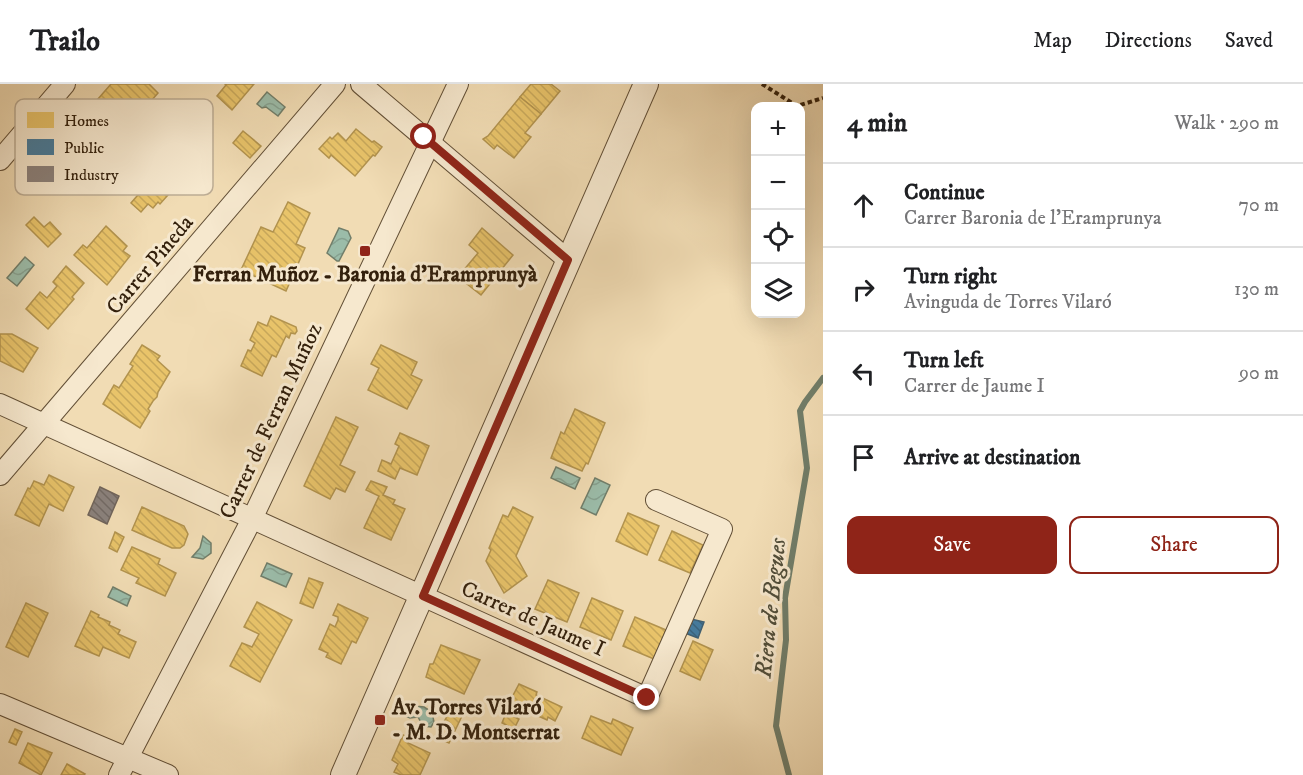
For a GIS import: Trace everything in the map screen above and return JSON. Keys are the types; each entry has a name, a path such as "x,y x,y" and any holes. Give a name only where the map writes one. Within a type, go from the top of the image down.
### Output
{"street":[{"path":"52,99 65,84"},
{"name":"Carrer Pineda","path":"0,475 334,84"},
{"path":"361,84 568,260"},
{"name":"Carrer de Ferran Muñoz","path":"123,767 252,519 458,84"},
{"path":"344,775 646,84"},
{"path":"0,160 15,142"},
{"name":"Carrer de Jaume I","path":"0,404 647,698 722,529 656,500"},
{"path":"0,704 123,767 168,775"}],"path":[{"path":"762,84 797,106 823,98"}],"water":[{"path":"267,92 285,107 278,116 266,107 262,108 257,104"},
{"path":"339,228 348,231 351,238 337,261 327,253"},
{"path":"25,257 34,265 17,286 7,278"},
{"path":"556,467 580,478 575,489 551,478"},
{"path":"595,478 610,485 596,515 581,508"},
{"path":"203,536 211,543 211,553 203,559 192,557 200,548"},
{"path":"267,563 292,574 286,587 261,576"},
{"path":"113,587 131,596 127,606 108,597"},
{"path":"415,706 424,707 432,712 434,722 431,727 423,726 418,717 406,716 408,709"}],"building: Homes":[{"path":"111,84 149,84 158,93 153,99 98,99"},
{"path":"225,84 254,84 232,110 217,96"},
{"path":"531,84 551,84 560,91 541,114 520,97"},
{"path":"520,97 541,114 525,133 531,137 514,158 497,145 494,149 483,139"},
{"path":"356,129 382,147 355,176 331,155 329,158 319,149 330,137 332,139 338,133 346,141"},
{"path":"243,131 261,146 250,158 233,143"},
{"path":"138,195 168,195 160,204 158,202 153,208 148,204 141,212 131,203"},
{"path":"288,202 310,213 296,244 305,248 286,291 241,270 261,227 273,232"},
{"path":"34,217 44,227 50,222 61,234 48,247 26,225"},
{"path":"106,226 127,246 123,251 130,256 107,285 74,255 83,245 87,248"},
{"path":"482,228 513,255 481,295 458,277 478,253 469,245"},
{"path":"66,266 84,283 72,297 74,299 48,329 26,309 40,292 47,298 57,286 53,282"},
{"path":"271,316 296,327 297,331 295,334 291,333 289,338 286,336 276,357 272,355 262,376 241,366 248,350 251,351 255,343 250,340 258,322 267,326"},
{"path":"0,334 12,334 38,348 23,372 0,361"},
{"path":"142,345 160,356 157,360 170,372 148,409 150,411 140,428 103,404 114,385 119,388 133,366 130,364"},
{"path":"381,345 417,362 411,375 422,380 407,409 368,390 379,368 371,364"},
{"path":"575,409 605,423 588,464 586,463 582,471 551,458 561,432 564,434"},
{"path":"336,417 358,427 340,465 355,472 345,492 336,488 330,499 304,486"},
{"path":"400,433 429,446 417,475 400,468 395,479 378,471 382,460 391,464 399,446 395,444"},
{"path":"49,475 74,487 63,511 49,504 39,526 15,515 28,488 30,489 34,481 44,485"},
{"path":"371,481 387,487 383,495 395,500 393,504 405,509 391,540 364,528 379,496 366,490"},
{"path":"142,507 184,526 188,534 184,545 180,548 172,548 132,530"},
{"path":"513,507 533,517 516,556 527,576 504,593 486,561 503,515 508,517"},
{"path":"628,513 659,526 647,555 616,541"},
{"path":"672,531 703,545 690,573 659,560"},
{"path":"115,532 124,537 117,552 109,548"},
{"path":"132,547 160,559 158,564 176,573 165,596 136,583 139,578 121,570"},
{"path":"309,578 323,583 313,608 300,603"},
{"path":"548,580 579,593 567,622 535,609"},
{"path":"592,598 623,611 611,640 580,627"},
{"path":"257,602 292,620 260,682 230,666 242,643 252,647 259,634 244,627"},
{"path":"26,603 48,613 28,657 6,647"},
{"path":"338,604 368,618 356,643 352,641 341,664 326,657 328,653 319,649 330,624 335,627 338,620 338,617 333,615"},
{"path":"91,611 110,622 109,625 120,630 118,634 136,642 129,658 103,647 99,656 75,646"},
{"path":"635,617 666,630 654,659 623,646"},
{"path":"693,641 713,650 700,680 680,671"},
{"path":"441,645 480,660 464,694 426,677 430,664 433,664"},
{"path":"519,684 562,707 555,721 548,717 547,720 509,703"},
{"path":"452,707 462,716 449,743 436,737"},
{"path":"506,713 519,719 514,729 502,723"},
{"path":"591,716 611,724 613,719 633,728 621,755 582,738"},
{"path":"15,729 22,732 16,745 9,742"},
{"path":"403,735 410,739 408,743 430,753 420,775 401,775 394,772 398,764 392,760"},
{"path":"28,743 52,753 41,775 19,763"},
{"path":"67,764 85,774 61,775"}],"building: Public":[{"path":"691,619 704,622 698,638 685,633"}],"building: Industry":[{"path":"100,487 119,496 107,524 88,515"}],"waterway":[{"name":"Riera de Begues","path":"789,775 776,726 786,640 785,598 807,468 800,411 823,378"}],"place":[{"name":"Ferran Muñoz - Baronia d'Eramprunyà","path":"365,251"},
{"name":"Av. Torres Vilaró - M. D. Montserrat","path":"380,720"}],"route":[{"path":"424,137 568,260 423,596 647,698"}]}
